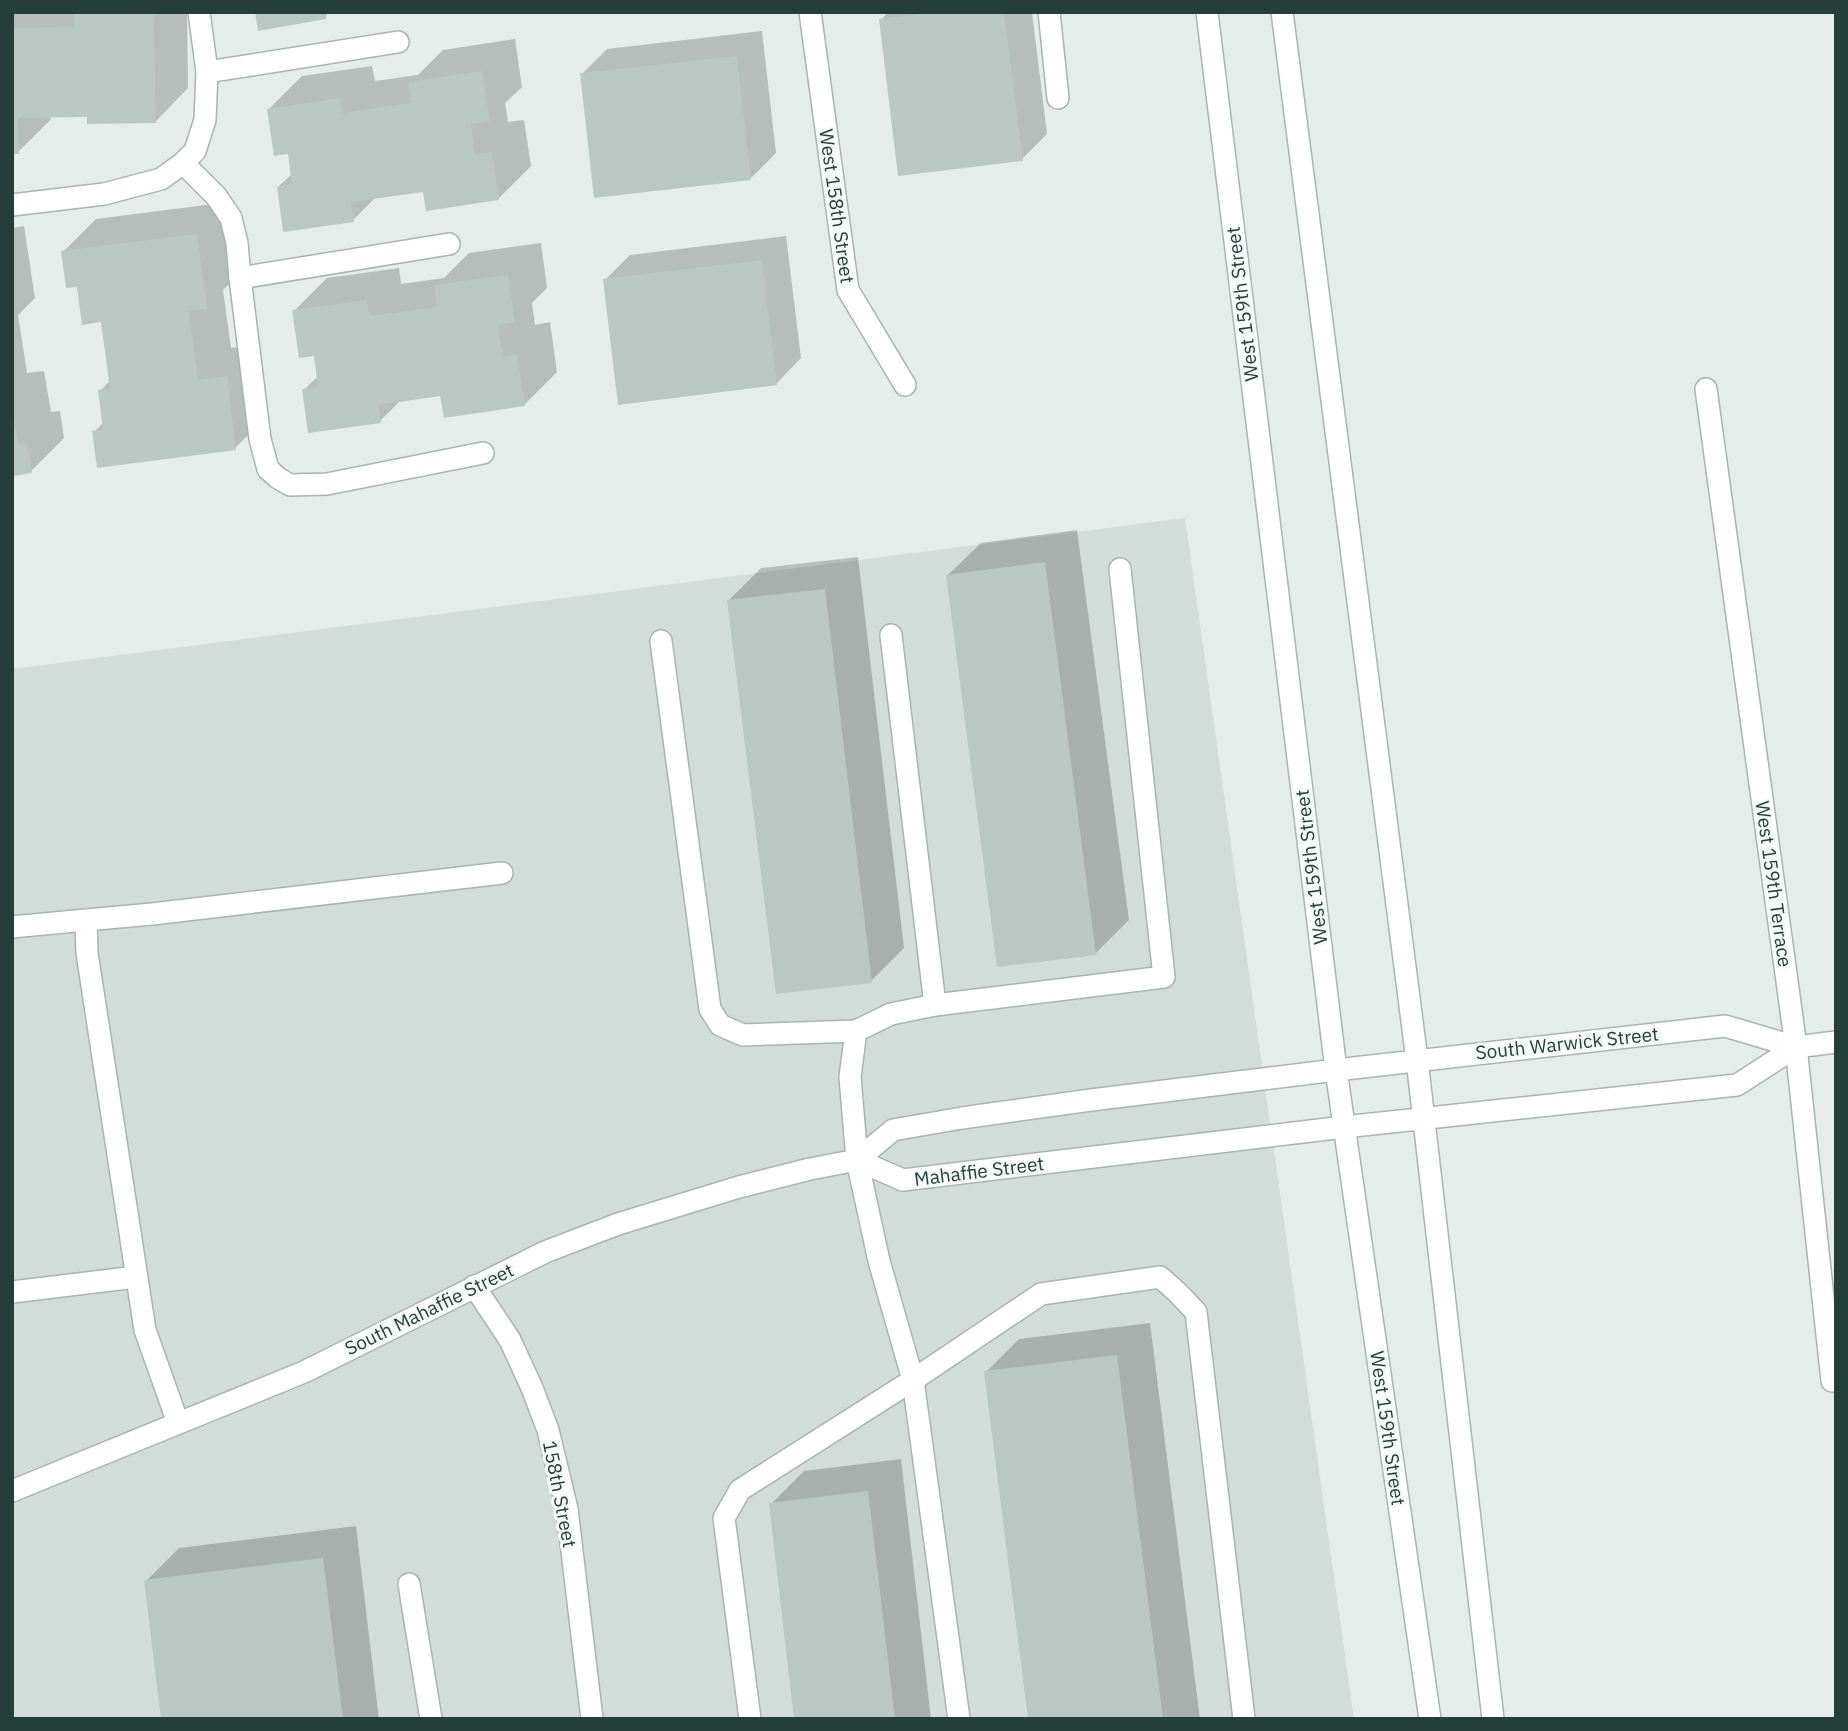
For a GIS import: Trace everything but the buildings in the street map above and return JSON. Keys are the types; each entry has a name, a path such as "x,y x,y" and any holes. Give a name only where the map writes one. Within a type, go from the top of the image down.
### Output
{"street":[{"path":"12,205 104,194 161,179 189,157 205,121 207,72 199,12"},
{"name":"West 158th Street","path":"810,12 848,290 905,385"},
{"path":"1049,12 1058,97"},
{"name":"West 159th Street","path":"1206,12 1335,1070 1430,1719"},
{"path":"1282,12 1417,1060 1493,1719"},
{"path":"207,72 398,42"},
{"path":"189,157 231,218 237,243 260,439 268,469 290,485 327,484 483,453"},
{"path":"240,278 449,244"},
{"name":"West 159th Terrace","path":"1706,390 1796,1047 1832,1381"},
{"path":"661,641 710,1009 720,1025 743,1035 856,1031 891,1014 935,1005 1164,977 1120,569"},
{"path":"891,635 935,1005"},
{"path":"12,926 502,873"},
{"path":"86,920 87,953 145,1330 178,1423"},
{"name":"South Warwick Street","path":"1335,1070 1725,1026 1796,1047 1836,1042"},
{"path":"856,1031 850,1077 857,1160 879,1261 913,1380 959,1719"},
{"name":"South Warwick Street","path":"1344,1127 1737,1085 1796,1047"},
{"path":"857,1160 893,1130 962,1118 1335,1070"},
{"name":"Mahaffie Street","path":"857,1160 903,1180 1344,1127"},
{"name":"South Mahaffie Street","path":"12,1491 304,1372 545,1252 618,1224 751,1184 857,1160"},
{"path":"12,1292 136,1277"},
{"path":"750,1719 724,1518 740,1490 913,1380 1041,1294 1160,1277 1196,1312 1244,1719"},
{"name":"158th Street","path":"474,1286 510,1340 548,1430 566,1509 592,1719"},
{"path":"409,1584 431,1719"}],"shaded area":[{"path":"1185,518 1354,1719 12,1719 12,669"}]}
